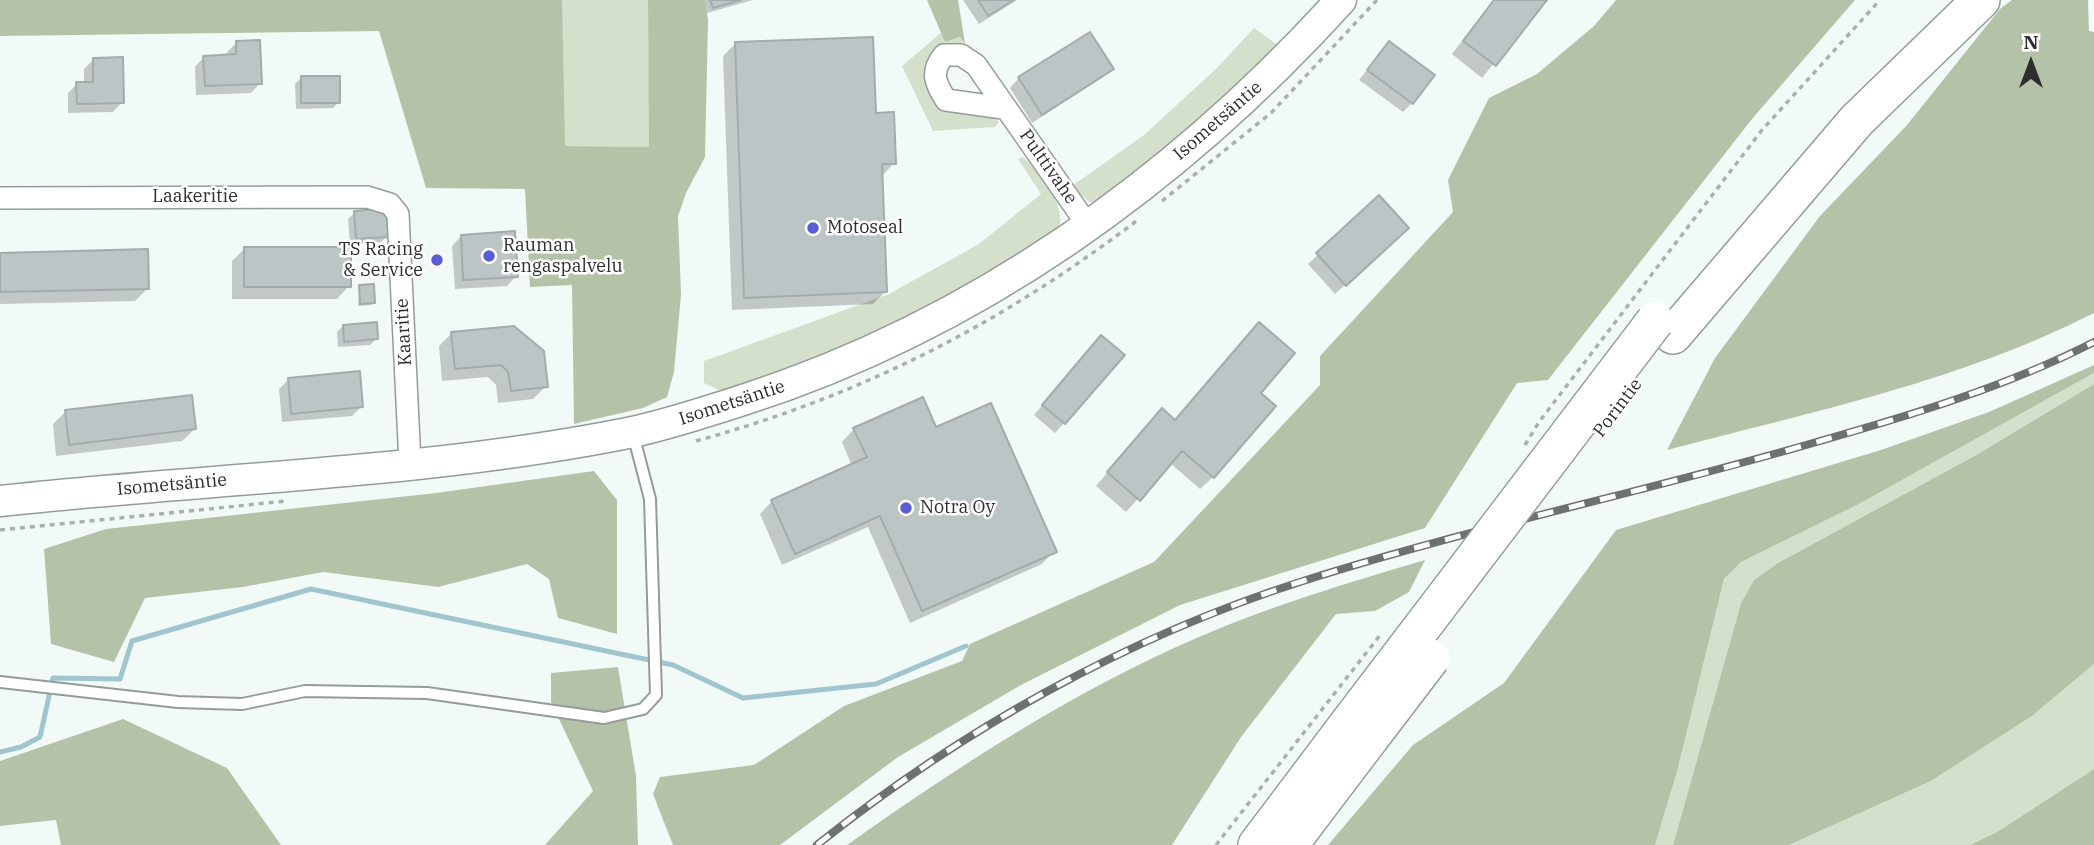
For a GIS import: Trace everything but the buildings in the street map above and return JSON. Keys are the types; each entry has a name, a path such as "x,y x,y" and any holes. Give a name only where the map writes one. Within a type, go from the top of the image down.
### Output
{"highway":[{"name":"Porintie","path":"1257,845 1360,730 1792,157 1881,62 1946,0"},
{"name":"Porintie","path":"1664,328 1857,120 1981,0"},
{"name":"Porintie","path":"1289,845 1360,730"}],"main road":[{"name":"Isometsäntie","path":"0,501 410,464 539,449 632,432 784,387 909,334 981,297 1089,227 1199,138 1284,63 1341,0"}],"street":[{"name":"Pulttivahe","path":"1003,108 1021,127 1089,227"},
{"name":"Laakeritie","path":"0,198 367,197 390,204"},
{"name":"Kaaritie","path":"390,204 398,214 410,464"}],"lane":[{"path":"0,682 178,702 243,704 305,691 318,691 427,693 604,718 643,709 656,695 657,662 650,499 632,432"}],"path":[{"path":"1157,205 1270,113 1377,0"},
{"path":"1520,453 1539,422 1762,130 1880,0"},
{"path":"692,442 821,400 898,370 1019,303 1081,263 1146,214"},
{"path":"0,530 299,500"},
{"path":"1216,845 1385,629"}],"green space":[{"path":"0,0 562,0 565,146 649,147 648,0 705,0 708,20 705,157 686,193 678,216 681,295 674,372 667,397 643,408 574,424 572,285 530,287 525,189 426,188 379,31 0,36"},
{"path":"339,0 648,0 650,147 565,146"},
{"path":"927,0 958,0 965,43 960,37 945,42"},
{"path":"1616,0 1855,0 1752,119 1548,380 1517,383 1425,528 1180,605 1021,685 898,757 780,845 673,845 653,794 660,777 754,765 844,706 962,661 970,644 1154,562 1320,385 1320,356 1453,212 1448,180 1489,98 1537,74 1594,26"},
{"path":"2012,0 2088,0 2089,31 2094,32 2094,313 1991,358 1938,376 1885,393 1667,450 1715,358 1820,216 1907,125 2000,9"},
{"path":"1254,28 1279,46 1243,86 1102,203 1089,202 1072,186 1144,135 1217,68"},
{"path":"942,32 945,42 961,37 965,43 945,49 928,64 924,77 931,94 993,116 999,122 995,127 933,131 902,66"},
{"path":"1022,157 1038,171 1056,200 1059,231 954,295 825,354 723,392 704,383 704,361 889,294 979,244 1041,194 1018,159"},
{"path":"2094,365 2094,373 1859,504 1741,562 1724,579 1677,772 1655,845 1328,845 1413,745 1504,683 1616,530 1881,450 1989,412"},
{"path":"2094,373 2094,384 1978,454 1778,563 1754,580 1741,603 1673,845 1655,845 1677,772 1724,579 1741,562 1859,504"},
{"path":"2094,384 2094,664 2032,716 1931,781 1789,845 1673,845 1741,603 1754,580 1778,563 1978,454"},
{"path":"594,471 617,500 617,634 558,618 549,579 527,564 438,587 323,572 243,587 145,598 114,662 51,644 44,549 106,529 436,493"},
{"path":"1425,560 1409,592 1375,611 1336,614 1241,737 1172,845 847,845 1018,732 1152,658 1254,615"},
{"path":"2094,664 2094,769 1997,832 1970,845 1789,845 1931,781 2032,716"},
{"path":"618,667 636,776 638,845 545,845 593,791 551,702 551,673"},
{"path":"123,719 227,768 281,845 61,845 56,820 0,826 0,761"},
{"path":"2094,769 2094,845 1970,845 1997,832"}],"waterway":[{"path":"0,752 21,747 40,737 53,678 120,679 132,641 311,589 673,665 743,698 876,684 966,646"}],"railway":[{"path":"817,845 929,763 1048,691 1110,659 1237,604 1303,581 1430,544 1749,461 1885,422 1991,387 2094,342"}],"place":[{"name":"Motoseal","path":"813,228"},
{"name":"Rauman rengaspalvelu","path":"489,256"},
{"name":"TS Racing & Service","path":"437,260"},
{"name":"Notra Oy","path":"906,508"}]}
